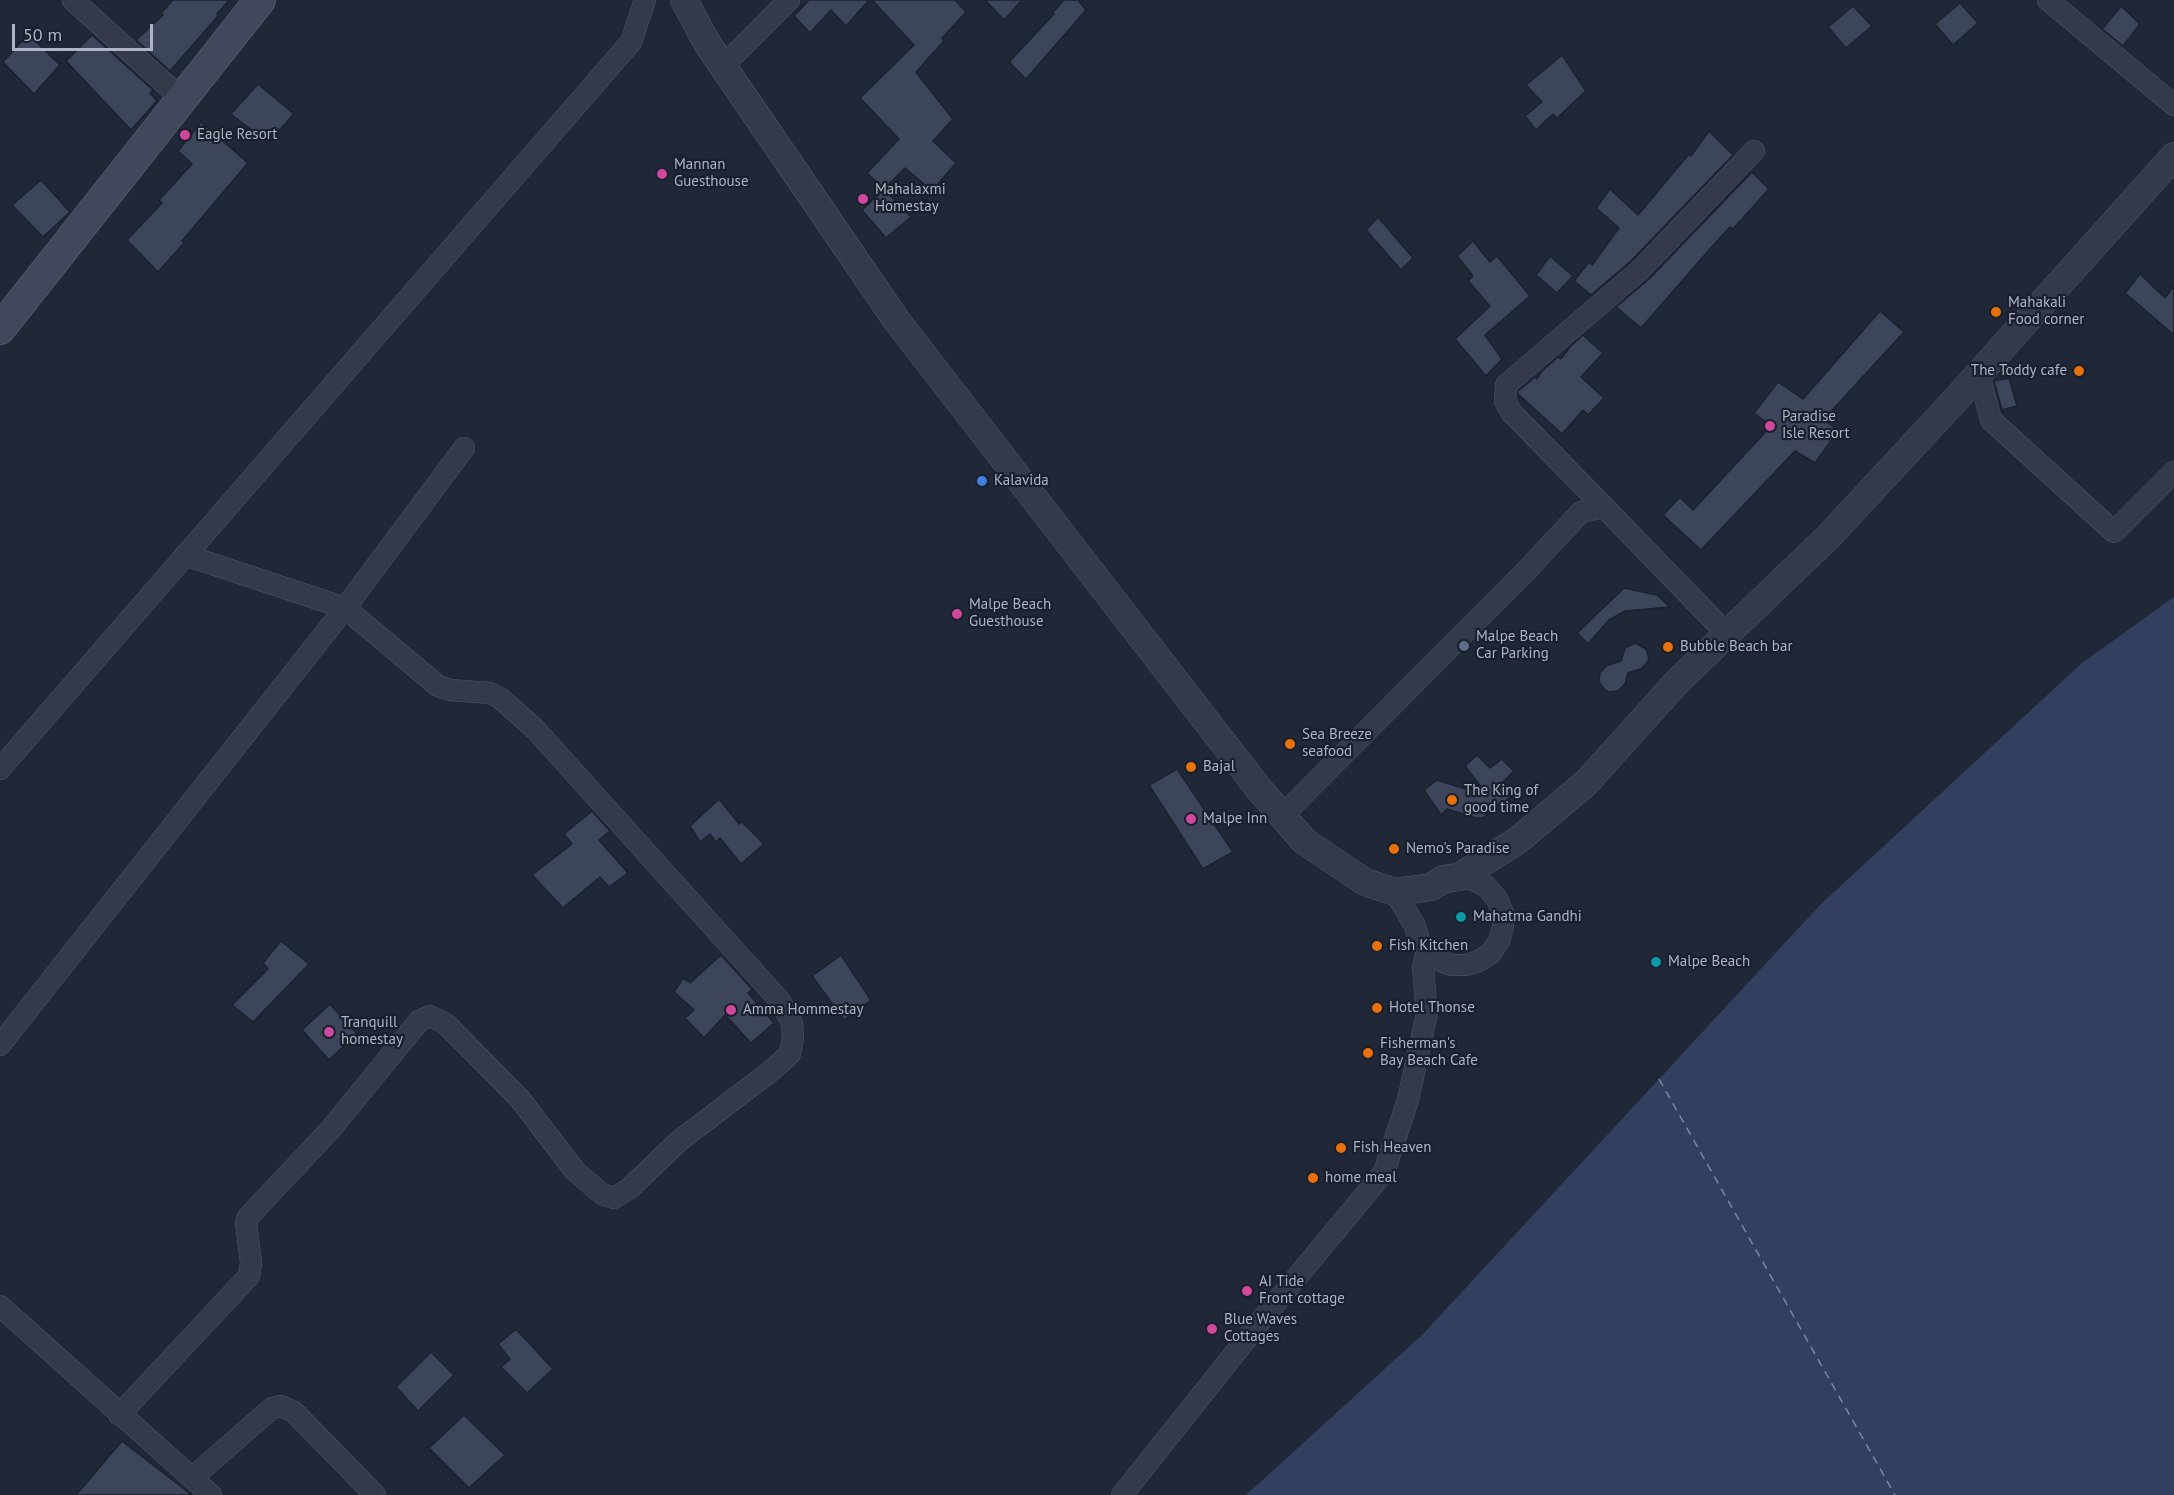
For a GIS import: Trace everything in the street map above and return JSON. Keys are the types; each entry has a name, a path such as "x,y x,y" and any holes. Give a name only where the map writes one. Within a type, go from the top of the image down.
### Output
{"main road":[{"path":"0,329 260,0"}],"street":[{"path":"73,0 182,99"},
{"path":"0,769 631,42 645,0"},
{"path":"684,0 707,43 897,321 1282,816 1304,841 1365,882 1395,892 1431,886 1444,879 1459,877 1474,880 1487,887 1497,899 1503,913 1503,927 1499,941 1485,957 1466,965 1451,965 1438,960 1426,952 1415,926 1395,892"},
{"path":"723,66 789,0"},
{"path":"2048,0 2174,105"},
{"path":"1727,634 1511,412 1505,402 1506,385 1640,270 1754,152"},
{"path":"1459,877 1517,841 1586,783 1677,682 1829,536 1979,374 2174,156"},
{"path":"1979,374 1991,420 2114,532 2174,472"},
{"path":"0,1045 345,608 464,448"},
{"path":"1282,816 1526,571 1581,512 1604,507"},
{"path":"119,1415 249,1276 251,1269 246,1223 248,1217 330,1130 419,1021 430,1016 446,1024 520,1099 575,1171 602,1194 614,1198 630,1188 679,1141 771,1071 790,1054 793,1038 792,1023 780,1001 535,729 500,698 490,693 450,690 438,686 345,608 185,555"},
{"path":"1415,926 1416,912 1421,898 1431,886"},
{"path":"1122,1495 1263,1318 1384,1172 1408,1100 1427,1013 1423,968 1426,952"},
{"path":"0,1306 211,1495"},
{"path":"192,1478 272,1408 281,1406 294,1412 375,1495"}],"water":[{"path":"2174,597 2174,1495 1246,1495 1423,1334 1820,905 2082,663"}],"building":[{"path":"173,0 229,0 170,71 136,40 163,15 161,13"},
{"path":"809,0 869,0 846,26 831,10 810,33 794,16"},
{"path":"872,0 955,0 966,12 916,72 953,119 933,141 956,163 932,191 905,168 884,189 867,173 899,139 860,98 914,45"},
{"path":"985,0 1022,0 1004,20"},
{"path":"1064,0 1078,0 1086,10 1026,79 1009,62 1054,14 1053,12"},
{"path":"1960,3 1978,23 1953,45 1935,24"},
{"path":"1853,6 1872,26 1846,48 1828,27"},
{"path":"2121,6 2140,24 2123,46 2102,29"},
{"path":"28,34 60,65 34,94 3,62"},
{"path":"92,35 153,90 150,93 157,101 131,130 66,61"},
{"path":"1562,55 1586,91 1557,118 1553,114 1536,130 1525,116 1542,102 1526,85"},
{"path":"258,84 294,114 268,143 231,114"},
{"path":"201,122 248,163 158,272 127,240 162,203 159,200 192,164 178,151"},
{"path":"1709,131 1733,155 1631,261 1591,295 1574,281 1589,262 1592,265 1619,228 1596,208 1610,189 1638,215 1689,154 1691,156"},
{"path":"1752,172 1769,189 1733,229 1730,227 1641,328 1616,307 1649,279"},
{"path":"41,180 70,212 43,237 12,205"},
{"path":"884,189 911,217 886,238 862,210"},
{"path":"1378,217 1413,258 1401,270 1366,230"},
{"path":"1473,241 1490,262 1497,256 1530,296 1485,335 1502,359 1486,376 1455,339 1490,306 1468,281 1473,276 1457,256"},
{"path":"1550,256 1573,276 1557,293 1536,275"},
{"path":"2140,274 2165,298 2174,286 2174,335 2125,293"},
{"path":"1880,311 1904,332 1824,419 1838,431 1815,463 1795,451 1701,550 1663,515 1680,497 1693,510 1771,426 1754,413 1778,382 1803,399"},
{"path":"1583,335 1603,353 1581,377 1604,398 1588,415 1583,410 1562,434 1518,394 1518,391 1535,377 1537,379 1542,371 1558,357 1561,359"},
{"path":"2009,378 2017,406 2002,410 1994,381"},
{"path":"1624,588 1657,595 1670,607 1625,611 1609,620 1588,644 1577,633"},
{"path":"1635,643 1646,649 1649,658 1647,663 1641,669 1628,673 1625,684 1618,691 1605,690 1599,682 1600,673 1606,666 1621,661 1625,648"},
{"path":"1477,755 1490,768 1502,759 1514,771 1503,782 1514,793 1504,804 1502,802 1483,818 1447,809 1441,815 1424,790 1437,780 1488,796 1465,766"},
{"name":"Malpe Inn","path":"1177,769 1233,852 1203,869 1149,785"},
{"path":"719,799 739,824 742,822 764,844 741,864 720,838 716,842 710,834 700,842 690,826"},
{"path":"592,811 610,831 599,840 628,873 609,887 600,877 563,908 532,875 572,844 564,834"},
{"path":"281,941 309,964 253,1022 232,1005 268,969 263,963"},
{"path":"721,955 752,989 748,993 774,1023 751,1043 725,1015 704,1038 685,1018 694,1010 674,992 683,978 690,983"},
{"path":"841,955 871,1000 844,1020 812,976"},
{"name":"Tranquill homestay","path":"330,1004 357,1034 329,1060 302,1030"},
{"path":"516,1329 553,1369 527,1393 501,1367 510,1359 498,1344"},
{"path":"431,1352 454,1375 418,1411 396,1387"},
{"path":"464,1415 505,1455 469,1488 429,1448"},
{"path":"122,1441 192,1495 76,1495"}],"ferry route":[{"path":"1659,1079 1895,1495"}],"place":[{"name":"Eagle Resort","path":"185,135"},
{"name":"Mannan Guesthouse","path":"662,174"},
{"name":"Mahalaxmi Homestay","path":"863,199"},
{"name":"Mahakali Food corner","path":"1996,312"},
{"name":"The Toddy cafe","path":"2079,371"},
{"name":"Paradise Isle Resort","path":"1770,426"},
{"name":"Kalavida","path":"982,481"},
{"name":"Malpe Beach Guesthouse","path":"957,614"},
{"name":"Malpe Beach Car Parking","path":"1464,646"},
{"name":"Bubble Beach bar","path":"1668,647"},
{"name":"Sea Breeze seafood","path":"1290,744"},
{"name":"Bajal","path":"1191,767"},
{"name":"The King of good time","path":"1452,800"},
{"name":"Malpe Inn","path":"1191,819"},
{"name":"Nemo's Paradise","path":"1394,849"},
{"name":"Mahatma Gandhi","path":"1461,917"},
{"name":"Fish Kitchen","path":"1377,946"},
{"name":"Malpe Beach","path":"1656,962"},
{"name":"Hotel Thonse","path":"1377,1008"},
{"name":"Amma Hommestay","path":"731,1010"},
{"name":"Tranquill homestay","path":"329,1032"},
{"name":"Fisherman's Bay Beach Cafe","path":"1368,1053"},
{"name":"Fish Heaven","path":"1341,1148"},
{"name":"home meal","path":"1313,1178"},
{"name":"AI Tide Front cottage","path":"1247,1291"},
{"name":"Blue Waves Cottages","path":"1212,1329"}]}
